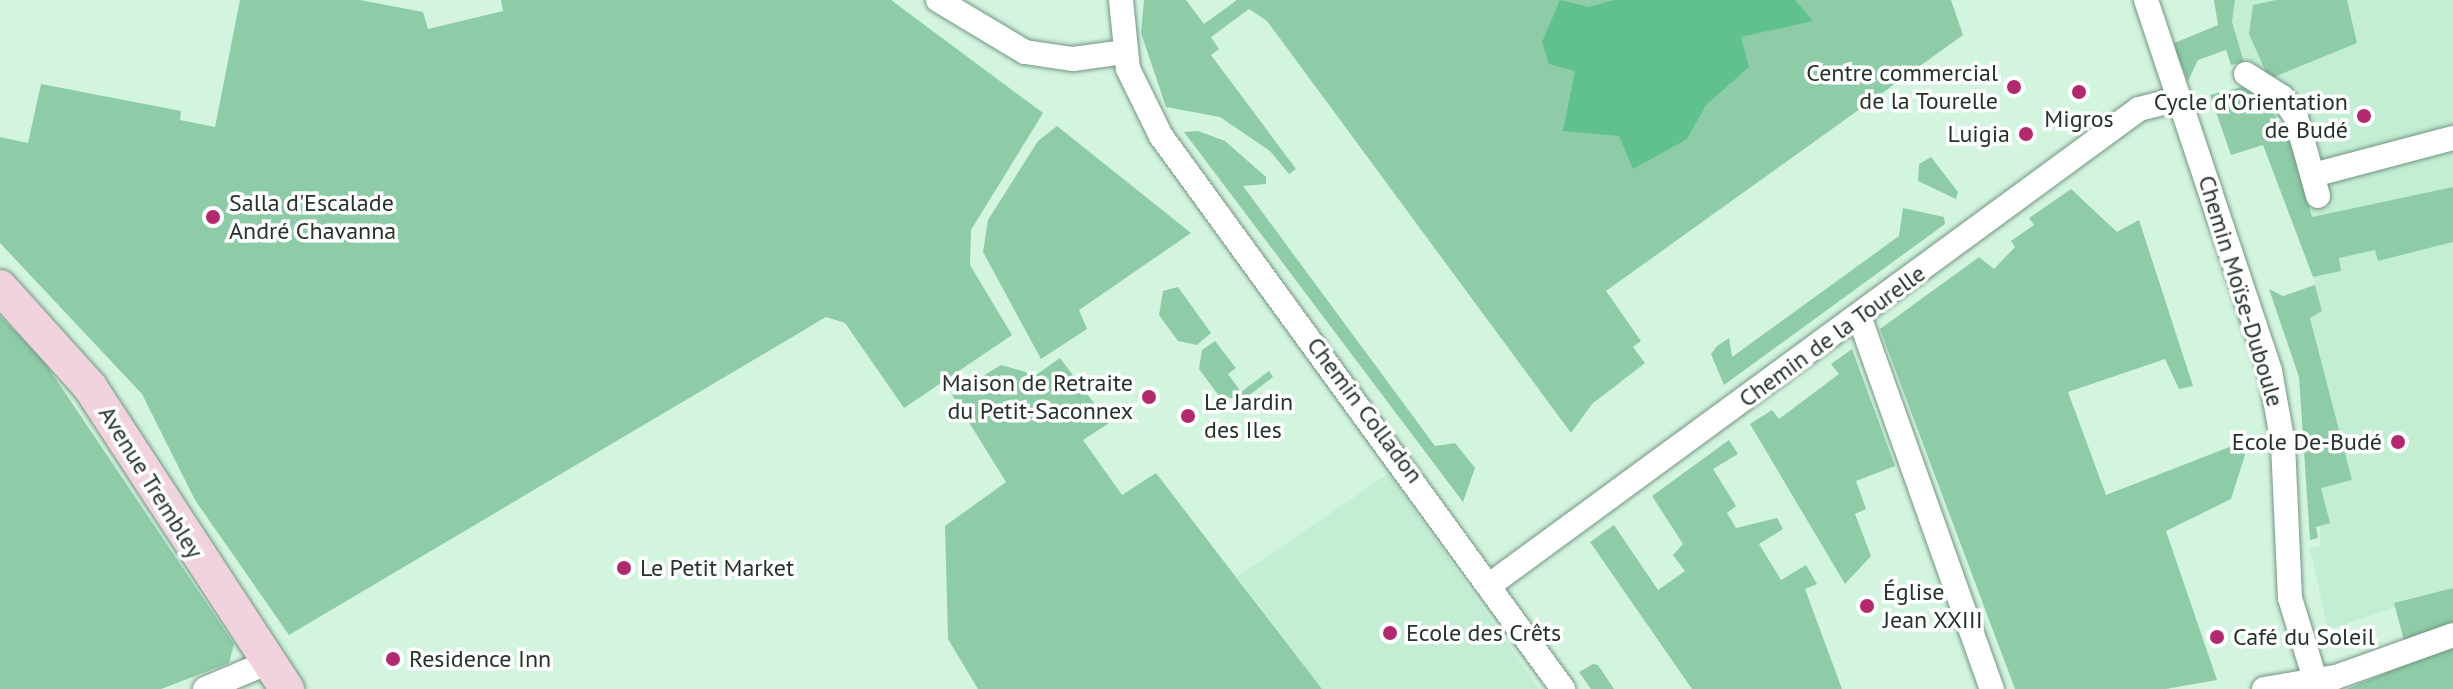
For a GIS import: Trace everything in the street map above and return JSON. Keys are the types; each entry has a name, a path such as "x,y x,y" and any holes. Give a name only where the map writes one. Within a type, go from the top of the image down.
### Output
{"street":[{"path":"938,0 1025,52 1073,59 1124,52 1121,0"},
{"name":"Chemin Moïse-Duboule","path":"2146,0 2176,100 2270,371 2283,444 2290,598 2316,685"},
{"name":"Chemin Colladon","path":"1124,52 1161,136 1491,584 1563,689"},
{"path":"2246,74 2282,97 2296,117 2315,185 2453,138"},
{"name":"Chemin de la Tourelle","path":"1491,584 2139,109 2176,100"},
{"name":"Avenue Trembley","path":"0,287 104,408 278,676"},
{"path":"1859,316 1992,689"},
{"path":"2264,689 2316,685 2453,635"},
{"path":"205,689 278,676"}],"shaded area":[{"path":"240,0 360,0 423,12 428,29 503,11 501,0 891,0 1043,113 971,230 970,265 1012,335 904,408 845,323 826,317 289,635 195,500 142,394 0,243 0,137 28,143 41,84 181,111 180,120 215,127"},
{"path":"1144,0 1186,0 1204,24 1237,0 1951,0 1963,35 1606,291 1641,341 1633,347 1645,363 1592,404 1571,433 1267,21 1249,9 1211,37 1219,49 1211,55 1296,169 1289,174 1270,151 1220,117 1166,107 1141,33"},
{"path":"2214,0 2235,0 2232,22 2244,62 2231,65 2226,50 2198,60 2188,81 2172,44 2218,25"},
{"name":"Cycle d'Orientation de Budé","path":"2235,0 2453,0 2453,187 2312,218 2293,148 2244,62 2232,22"},
{"path":"2276,0 2347,0 2357,43 2269,79 2249,34 2253,5"},
{"path":"2257,83 2293,148 2312,217 2453,187 2453,242 2378,261 2375,250 2339,258 2341,271 2313,277 2263,145 2231,155 2210,95"},
{"path":"1057,126 1191,233 1079,310 1087,329 1041,359 983,252 988,220 1038,141"},
{"path":"1198,131 1225,141 1266,177 1266,184 1243,186 1435,446 1455,443 1475,468 1463,502 1184,132"},
{"path":"1931,157 1958,192 1956,199 1918,181 1919,164"},
{"path":"2071,189 2117,232 2139,220 2193,386 2179,389 2165,359 2068,392 2106,495 2250,439 2231,499 2166,531 2217,680 2166,689 2015,689 1880,329 1979,257 1994,269 2015,247 2011,241 2034,225 2029,218"},
{"path":"1903,208 1944,217 1945,224 1724,385 1711,354 1717,346 1729,338 1732,357 1899,236"},
{"name":"Ecole De-Budé","path":"2453,242 2453,588 2328,630 2310,549 2320,546 2320,488 2352,480 2310,318 2322,310 2313,277 2341,271 2338,258 2375,250 2379,261"},
{"path":"2315,285 2322,311 2310,318 2352,480 2321,488 2330,523 2316,527 2318,538 2310,540 2299,377 2269,289 2283,296"},
{"path":"1178,287 1211,333 1197,345 1178,341 1159,315 1163,291"},
{"path":"0,316 43,360 234,644 229,663 161,689 0,689"},
{"path":"1215,341 1236,368 1228,374 1241,392 1269,371 1273,377 1243,400 1219,396 1199,369 1202,350"},
{"path":"1852,349 1895,466 1856,481 1866,509 1855,514 1871,556 1845,584 1750,424 1772,410 1779,419 1839,374 1831,364"},
{"path":"1060,358 1109,423 1083,440 1122,495 1156,473 1322,689 978,689 948,639 945,526 1006,482 952,395 1001,365 1036,375"},
{"path":"1729,440 1738,454 1713,469 1736,506 1727,513 1736,528 1777,518 1783,529 1759,544 1781,580 1806,565 1817,584 1805,589 1842,689 1692,689 1590,542 1614,525 1658,590 1685,571 1673,555 1683,544 1652,496"},
{"name":"Ecole des Crêts","path":"1389,473 1539,689 1322,689 1237,577"},
{"path":"2453,588 2453,689 2347,689 2410,663 2394,603"},
{"path":"1593,664 1598,665 1614,689 1591,689 1579,672"}],"green space":[{"path":"1560,0 1589,7 1614,0 1795,0 1813,21 1741,37 1749,67 1706,105 1687,139 1633,169 1619,136 1563,131 1575,71 1549,64 1542,42"}],"place":[{"name":"Centre commercial de la Tourelle","path":"2014,87"},
{"name":"Migros","path":"2079,92"},
{"name":"Cycle d'Orientation de Budé","path":"2364,116"},
{"name":"Luigia","path":"2026,134"},
{"name":"Salla d'Escalade André Chavanna","path":"213,217"},
{"name":"Maison de Retraite du Petit-Saconnex","path":"1149,397"},
{"name":"Le Jardin des Iles","path":"1188,416"},
{"name":"Ecole De-Budé","path":"2398,442"},
{"name":"Le Petit Market","path":"624,568"},
{"name":"Église Jean XXIII","path":"1867,606"},
{"name":"Ecole des Crêts","path":"1390,633"},
{"name":"Café du Soleil","path":"2217,637"},
{"name":"Residence Inn","path":"393,659"}]}
